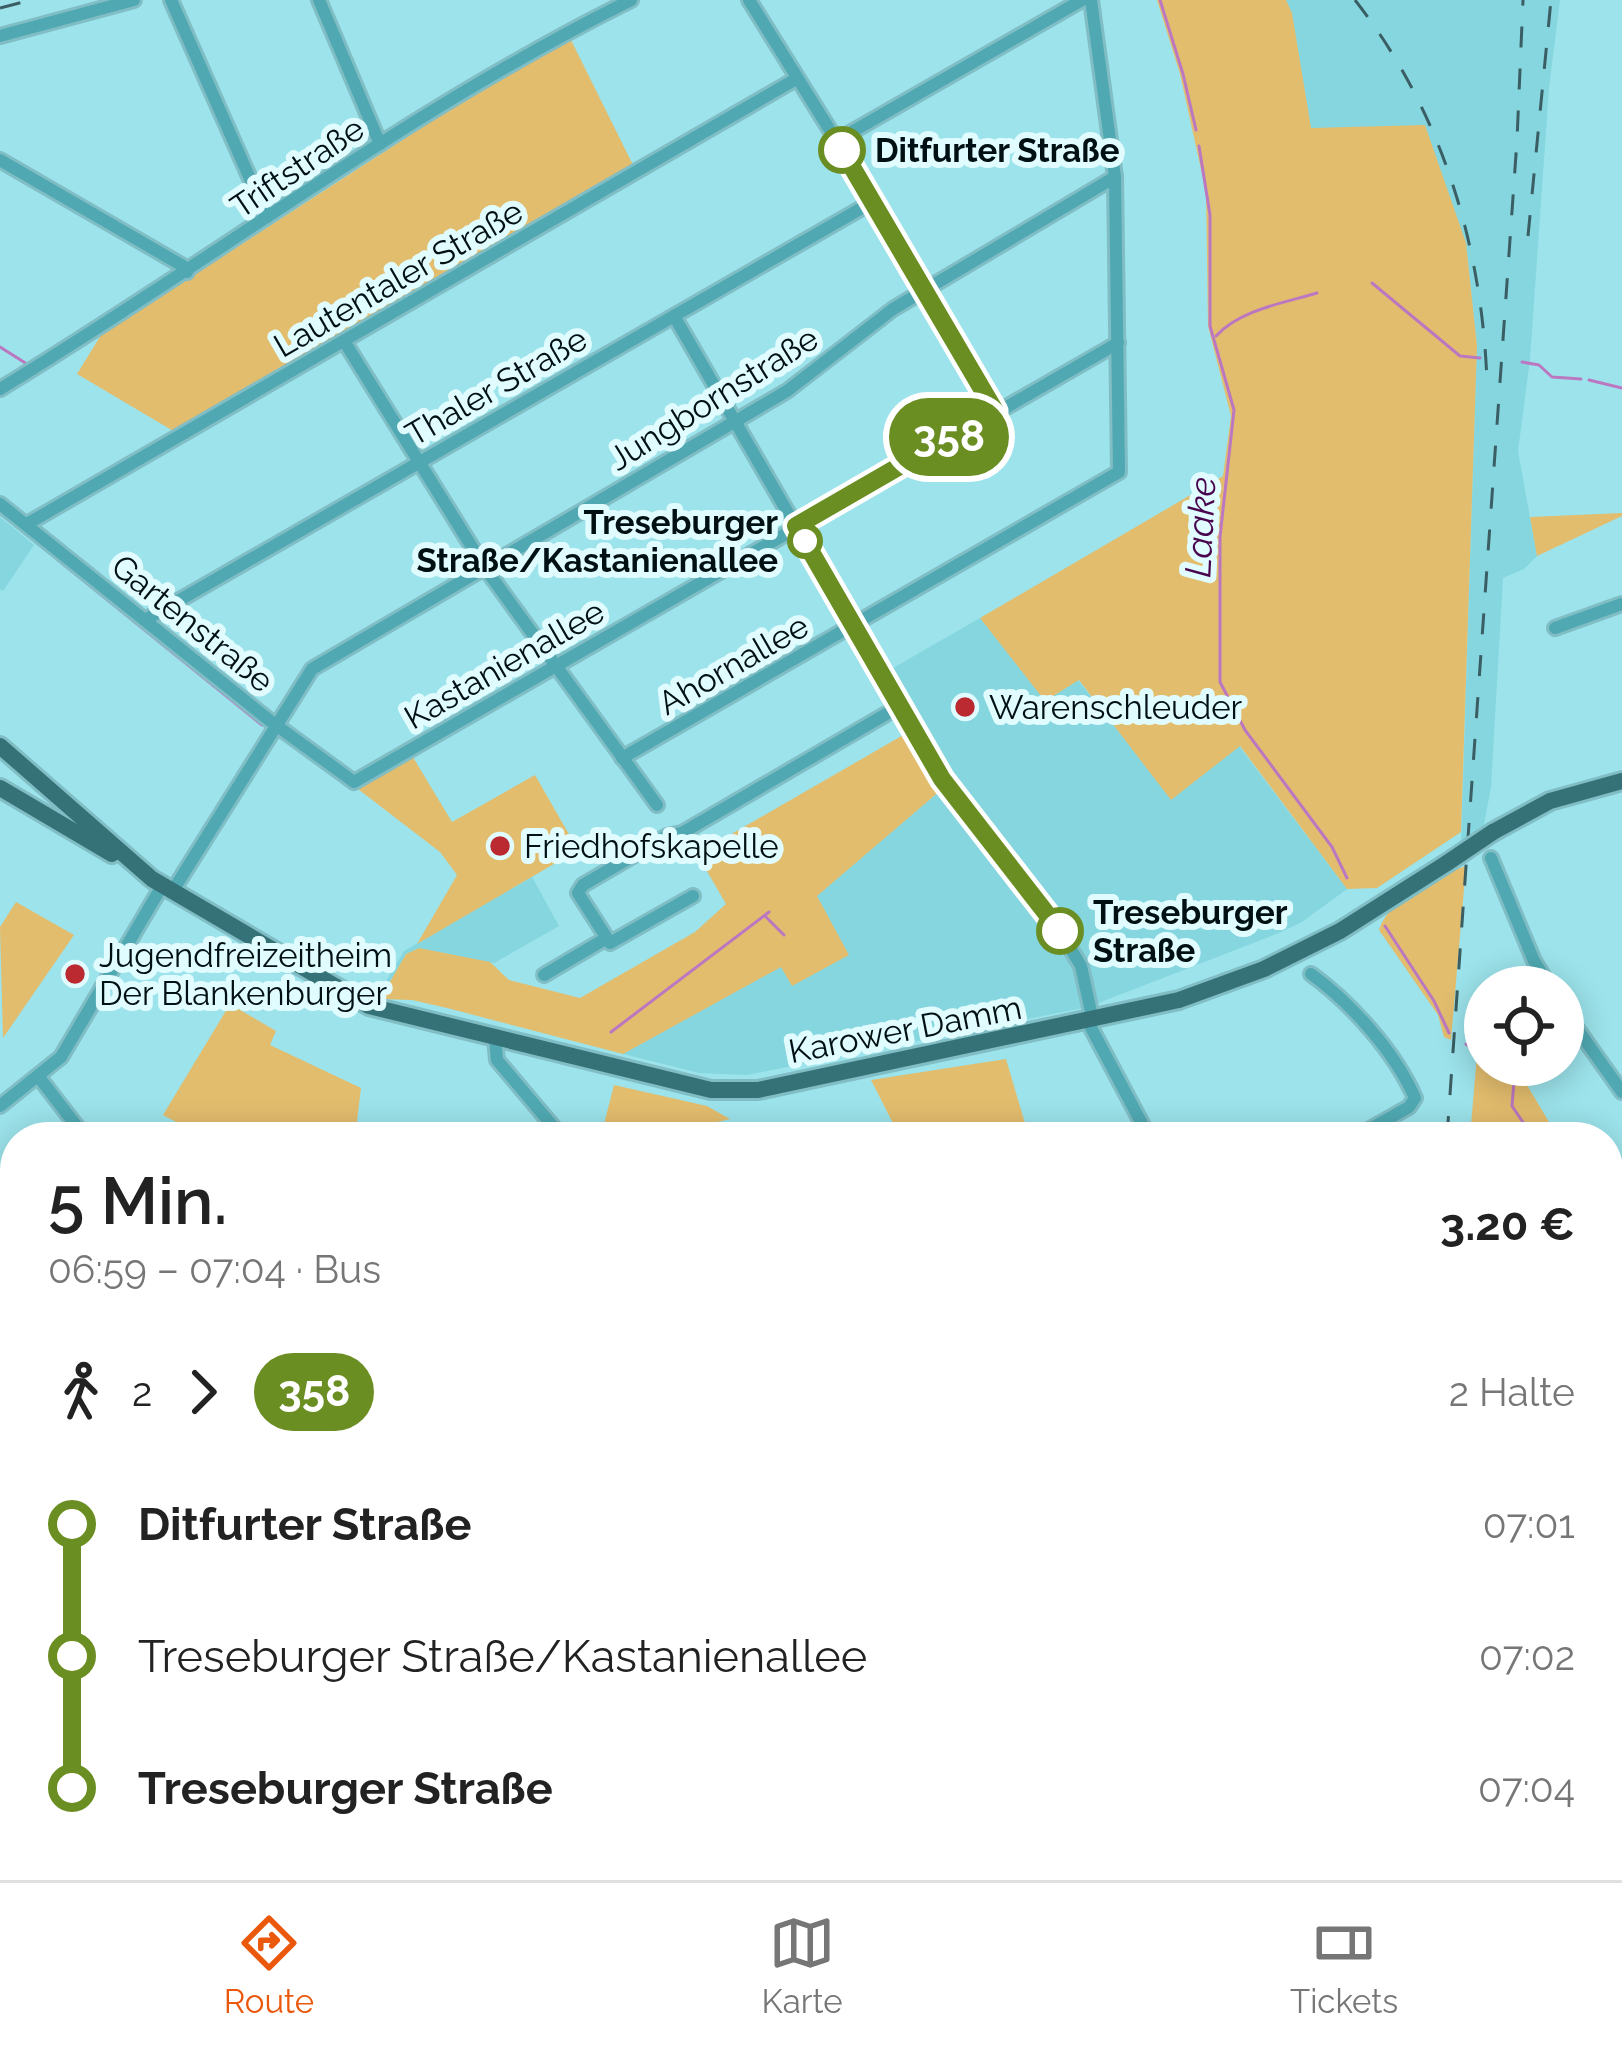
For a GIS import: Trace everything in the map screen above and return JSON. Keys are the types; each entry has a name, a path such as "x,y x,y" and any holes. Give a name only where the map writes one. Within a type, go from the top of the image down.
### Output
{"main road":[{"path":"1,748 140,868"},
{"name":"Karower Damm","path":"140,868 167,889 374,1009 694,1088 746,1091 1090,1022 1221,986 1264,969 1373,911 1493,832 1550,801 1622,781"},
{"path":"0,788 140,868"}],"street":[{"path":"0,36 134,0"},
{"path":"172,0 266,217"},
{"path":"319,0 380,144"},
{"name":"Triftstraße","path":"0,389 380,144 553,38 631,0"},
{"path":"748,0 874,201 995,411"},
{"path":"836,141 1082,0"},
{"path":"1091,0 1115,177 1118,343"},
{"name":"Lautentaler Straße","path":"27,524 796,79"},
{"path":"0,160 187,272"},
{"name":"Jungbornstraße","path":"0,1106 61,1058 313,668 787,391 893,309 1115,177"},
{"name":"Thaler Straße","path":"146,620 874,201"},
{"path":"674,316 952,793 1060,931 1081,966 1090,1022 1141,1122"},
{"path":"344,341 485,568 657,805"},
{"name":"Kastanienallee","path":"354,782 1118,343"},
{"name":"Ahornallee","path":"622,758 1119,472 1118,343"},
{"name":"Gartenstraße","path":"0,504 354,782"},
{"path":"1555,628 1622,604"},
{"path":"693,896 616,942 605,939 578,893 583,885 900,706"},
{"path":"1491,858 1537,966"},
{"path":"544,975 605,939"},
{"path":"1311,974 1381,1046 1413,1092 1409,1107 1382,1122"},
{"path":"495,1038 497,1060 549,1122"},
{"path":"1584,1039 1622,1092"},
{"path":"38,1076 73,1122"}],"shaded area":[{"path":"1157,0 1286,0 1311,128 1425,125 1466,243 1477,346 1461,832 1377,888 1347,889 1240,746 1171,800 1079,680 1045,701 980,618 1223,476 1231,416 1208,326 1206,192 1180,74"},
{"path":"1286,0 1560,0 1518,451 1537,556 1524,569 1503,578 1491,787 1483,830 1461,844 1477,346 1466,243 1311,129"},
{"path":"569,36 634,167 175,432 77,374 101,335"},
{"path":"1622,516 1537,556 1530,517"},
{"path":"0,517 34,545 3,591 0,589"},
{"path":"980,618 1045,700 1078,680 1171,799 1239,746 1347,889 1279,933 1088,1007 747,1075 699,1073 623,1054 781,967 817,896 941,790 951,774 888,671"},
{"path":"905,734 941,790 817,896 849,955 792,986 781,967 623,1054 412,1000 380,999 406,954 419,948 490,962 509,980 580,998 695,932 726,904 697,854"},
{"path":"411,754 452,822 535,775 578,850 417,944 457,875 440,852 354,786"},
{"path":"1466,866 1451,1040 1444,1037 1438,1015 1379,930 1403,898"},
{"path":"532,877 559,926 494,963 419,948 406,954 380,999 376,998 404,951"},
{"path":"16,902 74,935 3,1038 0,927"},
{"path":"230,1004 276,1031 270,1045 361,1088 357,1122 176,1122 163,1115"},
{"path":"1006,1059 1025,1122 892,1122 871,1080"},
{"path":"614,1085 707,1106 730,1119 718,1122 605,1122"},
{"path":"1474,1086 1528,1086 1549,1122 1471,1122"}],"waterway":[{"name":"Laake","path":"1160,0 1196,130"},
{"name":"Laake","path":"1199,146 1210,215 1210,326 1234,410 1220,537 1220,682 1245,730 1332,847 1347,878"},
{"path":"1372,283 1460,356 1480,358"},
{"path":"1216,336 1250,314 1317,293"},
{"path":"0,347 27,364"},
{"path":"1522,362 1539,365 1552,377 1581,379"},
{"path":"1589,380 1622,388"},
{"path":"0,512 49,552"},
{"path":"57,559 262,725"},
{"path":"611,1032 769,912"},
{"path":"765,916 784,935"},
{"name":"Laake","path":"1385,926 1449,1033"},
{"name":"Laake","path":"1514,1086 1512,1106 1523,1122"}],"railway":[{"path":"0,8 31,0"},
{"path":"1355,0 1411,87 1451,180 1476,280 1487,382"},
{"path":"1448,1122 1523,0"},
{"path":"1528,236 1551,0"}],"bus line":[{"name":"358","path":"842,150 995,411 796,526 942,779 1060,931"}],"place":[{"name":"Ditfurter Straße","path":"842,150"},
{"name":"Treseburger Straße/Kastanienallee","path":"805,541"},
{"name":"Warenschleuder","path":"965,707"},
{"name":"Friedhofskapelle","path":"500,846"},
{"name":"Treseburger Straße","path":"1060,931"},
{"name":"Jugendfreizeitheim Der Blankenburger","path":"75,974"}]}
